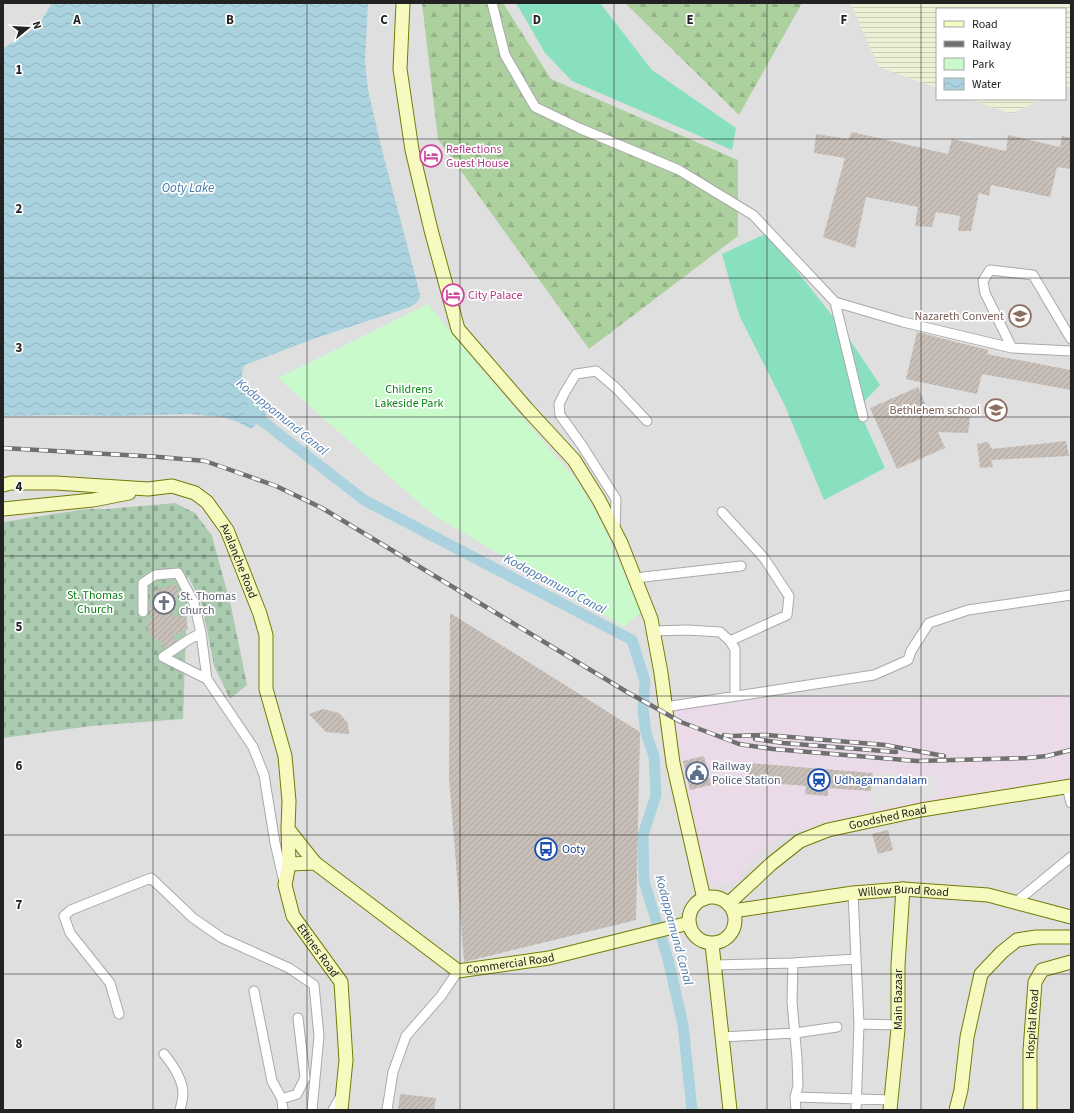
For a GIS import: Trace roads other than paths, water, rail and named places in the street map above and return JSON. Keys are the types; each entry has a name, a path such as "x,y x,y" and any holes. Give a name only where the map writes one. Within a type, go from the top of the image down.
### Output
{"street":[{"path":"403,3 400,69 412,150 431,230 458,329 527,409 574,460 599,500 615,530 651,619 673,762 704,899"},
{"path":"492,3 505,55 535,107 579,128 679,170 753,215 835,302 864,417"},
{"path":"1012,348 985,293 983,281 990,270 1033,274 1071,339"},
{"path":"835,302 903,322 1012,348 1071,351"},
{"path":"615,530 616,499 581,444 560,415 559,404 576,374 596,371 616,388 647,421"},
{"name":"Avalanche Road","path":"3,484 56,483 148,489 172,486 195,493 207,502 227,530 260,614 266,635 266,689 285,756 289,801 289,864"},
{"path":"3,509 93,500 148,489"},
{"path":"722,512 764,558 789,596 787,615 730,641"},
{"path":"635,578 741,566"},
{"path":"143,612 143,583 155,575 178,573 194,603 201,633 207,679 253,747 264,776 274,843 285,885"},
{"path":"665,707 874,675 908,660 911,651 930,623 968,610 1071,595"},
{"path":"653,631 687,630 720,632 730,641 735,649 735,696"},
{"path":"201,633 163,657 207,679"},
{"path":"1069,787 1071,803"},
{"name":"Goodshed Road","path":"731,908 771,864 800,841 828,830 921,810 1069,787"},
{"name":"Commercial Road","path":"288,829 315,863 458,971 549,958 689,923"},
{"path":"1016,902 1071,857"},
{"path":"289,864 315,863"},
{"name":"Ettines Road","path":"289,864 285,885 293,916 341,982 346,1060 341,1110"},
{"path":"119,1014 110,982 70,933 64,916 70,910 151,878 193,918 222,938 289,968 314,985 318,1036 312,1110"},
{"name":"Willow Bund Road","path":"731,908 853,893 903,889 988,895 1071,917"},
{"name":"Main Bazaar","path":"890,1105 898,1025 898,965 903,889"},
{"path":"853,893 859,1024 856,1110"},
{"path":"716,898 731,908 735,918 735,926 727,939 712,944 706,943 700,940 691,930 689,915 692,908 704,899 716,898"},
{"path":"956,1110 961,1090 967,1036 981,974 1002,952 1017,940 1036,937 1071,937"},
{"path":"712,944 730,1110"},
{"path":"715,965 793,964 856,959"},
{"name":"Hospital Road","path":"1030,1110 1030,1051 1035,982 1042,970 1071,962"},
{"path":"793,964 792,1002 798,1058 798,1086 795,1097 796,1110"},
{"path":"388,1110 393,1072 406,1036 441,996 458,971"},
{"path":"254,991 272,1081 282,1099 283,1110"},
{"path":"282,1099 297,1094 305,1078 298,1018"},
{"path":"859,1024 898,1025"},
{"path":"722,1037 795,1033 837,1027"},
{"path":"164,1054 175,1068 181,1085 183,1093 180,1110"},
{"path":"333,1110 342,1093"},
{"path":"795,1097 856,1099 890,1105"}],"water":[{"name":"Ooty Lake","path":"52,3 368,3 365,61 368,90 382,150 420,294 417,303 407,308 316,338 245,365 242,371 248,391 267,414 251,429 238,422 223,417 189,414 117,416 3,416 3,48 26,34 41,21"}],"waterway":[{"name":"Kodappamund Canal","path":"249,410 364,500 632,640 645,681 643,709 646,733 654,756 656,795 643,835 644,881 668,959 683,1025 692,1110"}],"railway":[{"path":"3,448 205,461 276,486 322,508 627,692 681,722 739,744 773,749 917,761 1027,758 1047,756 1071,750"},
{"path":"724,735 766,735 885,745 944,756"},
{"path":"755,739 783,743 896,752"}],"place":[{"name":"Reflections Guest House","path":"431,156"},
{"name":"City Palace","path":"453,295"},
{"name":"Nazareth Convent","path":"1020,316"},
{"name":"Bethlehem school","path":"996,410"},
{"name":"St. Thomas church","path":"164,603"},
{"name":"Railway Police Station","path":"697,773"},
{"name":"Udhagamandalam","path":"819,780"},
{"name":"Ooty","path":"546,849"}],"park label":[{"name":"Childrens Lakeside Park","path":"409,396"},
{"name":"St. Thomas Church","path":"95,602"}]}
